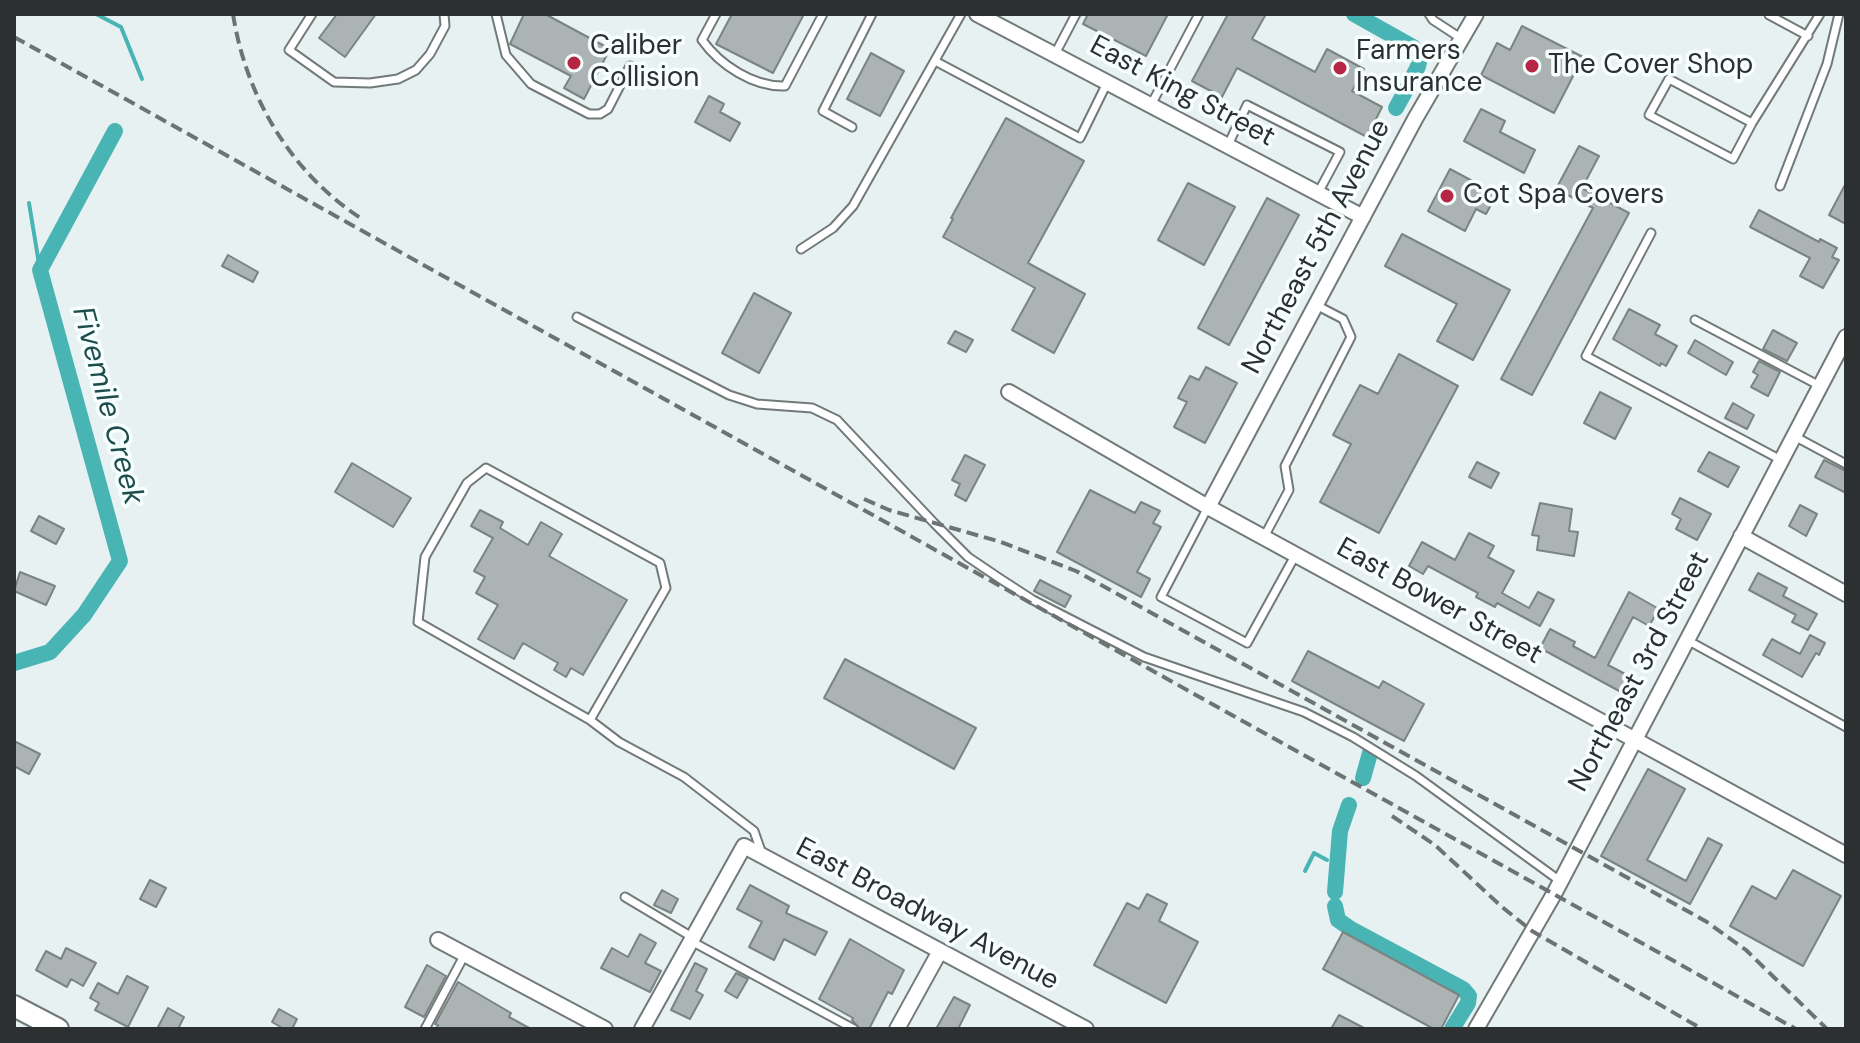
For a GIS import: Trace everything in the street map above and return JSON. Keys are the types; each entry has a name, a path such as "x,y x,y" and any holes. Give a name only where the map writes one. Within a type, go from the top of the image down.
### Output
{"street":[{"name":"East King Street","path":"977,14 1363,217"},
{"name":"Northeast 5th Avenue","path":"1208,507 1476,14"},
{"name":"Northeast 3rd Street","path":"1476,1029 1560,881 1820,386 1842,355 1846,337"},
{"name":"East Bower Street","path":"1009,392 1208,507 1846,855"},
{"path":"1741,536 1846,594"},
{"name":"East Broadway Avenue","path":"692,939 744,846 1086,1029"},
{"path":"642,1029 692,939"},
{"path":"438,940 605,1029"},
{"path":"897,1029 940,951"},
{"path":"14,1006 58,1029"}],"lane":[{"path":"312,14 289,50 334,82 370,83 398,79 416,70 438,43 445,26 444,14"},
{"path":"496,14 506,55 531,84 589,114 600,114 608,109 630,66"},
{"path":"716,14 702,40 715,59 767,86 785,86 823,14"},
{"path":"852,127 823,111 872,14"},
{"path":"801,249 833,228 853,206 961,14"},
{"path":"1054,55 1076,14"},
{"path":"1151,105 1199,14"},
{"path":"1429,14 1462,39"},
{"path":"1752,123 1669,79 1649,115 1733,159 1820,14"},
{"path":"1769,15 1808,36"},
{"path":"1780,186 1827,64 1842,15"},
{"path":"935,61 1080,138 1107,82"},
{"path":"1227,145 1247,105 1340,152 1318,193"},
{"path":"1651,233 1586,356 1781,460"},
{"path":"1264,537 1289,490 1285,466 1351,337 1343,319 1316,305"},
{"path":"577,317 729,395 757,404 812,408 837,420 968,557 1033,600 1144,657 1304,712 1353,737 1416,776 1560,881"},
{"path":"1695,320 1820,386"},
{"path":"1794,436 1846,464"},
{"path":"590,720 666,588 660,563 486,468 467,483 425,557 418,622 590,720 619,742 684,777 754,831 763,856"},
{"path":"1208,507 1161,597 1247,643 1296,554"},
{"path":"1687,640 1846,727"},
{"path":"625,897 692,939 854,1029"},
{"path":"425,1029 465,954"}],"building":[{"path":"337,14 376,14 345,57 319,38"},
{"name":"Caliber Collision","path":"524,14 545,14 610,49 584,99 564,88 571,76 510,44"},
{"path":"732,14 804,14 773,73 716,44"},
{"path":"1088,14 1168,14 1146,56 1083,24"},
{"path":"1228,14 1266,14 1252,39 1315,72 1327,49 1364,69 1352,91 1382,107 1367,137 1237,68 1222,97 1192,81"},
{"name":"The Cover Shop","path":"1522,26 1583,57 1554,113 1481,75 1497,43 1510,50"},
{"path":"871,53 904,71 880,116 847,99"},
{"path":"709,96 724,104 720,112 740,123 730,141 695,122"},
{"path":"1481,109 1505,121 1500,132 1535,150 1524,173 1464,141"},
{"path":"1006,118 1084,161 1028,263 1085,294 1054,353 1012,330 1035,288 943,237"},
{"path":"1579,146 1599,156 1582,188 1629,213 1532,395 1501,379 1593,208 1556,189"},
{"path":"1450,169 1497,194 1486,214 1476,209 1465,231 1428,211"},
{"path":"1188,183 1235,207 1204,265 1158,240"},
{"path":"1846,183 1846,224 1829,215"},
{"path":"1267,198 1299,215 1229,345 1198,328"},
{"path":"1759,210 1819,242 1820,239 1837,248 1832,257 1839,260 1823,288 1800,276 1810,258 1750,227"},
{"path":"1402,234 1510,290 1473,360 1437,341 1457,304 1385,266"},
{"path":"228,255 258,272 253,282 222,266"},
{"path":"754,293 791,313 759,373 722,353"},
{"path":"1629,309 1660,325 1655,334 1677,346 1666,366 1661,363 1660,366 1613,339"},
{"path":"1773,330 1797,343 1787,361 1763,349"},
{"path":"955,331 973,340 966,352 948,343"},
{"path":"1695,340 1733,362 1726,375 1688,353"},
{"path":"1399,354 1458,386 1379,533 1320,502 1351,444 1333,435 1360,385 1378,394"},
{"path":"1759,361 1780,372 1768,396 1751,387 1758,375 1753,372"},
{"path":"1206,367 1237,383 1205,443 1174,427 1187,402 1178,398 1190,376 1199,380"},
{"path":"1600,392 1631,408 1615,439 1584,423"},
{"path":"1733,403 1754,415 1747,429 1725,418"},
{"path":"1709,452 1739,467 1728,487 1698,471"},
{"path":"965,455 985,465 966,501 955,495 960,484 952,480"},
{"path":"1824,460 1846,471 1846,493 1815,477"},
{"path":"1477,462 1499,473 1491,488 1469,477"},
{"path":"352,463 411,498 393,527 335,492"},
{"path":"1090,490 1135,513 1141,502 1160,511 1153,523 1161,527 1137,572 1150,579 1141,597 1057,552"},
{"path":"1680,498 1711,514 1697,540 1676,529 1681,519 1672,514"},
{"path":"1540,503 1572,509 1569,531 1578,532 1574,556 1537,550 1539,536 1532,535"},
{"path":"1800,505 1817,514 1806,536 1789,526"},
{"path":"480,510 503,522 500,528 528,545 541,522 562,534 549,556 627,600 583,675 571,668 566,677 554,670 558,663 523,643 514,659 478,639 498,605 476,593 485,577 474,571 493,538 471,526"},
{"path":"39,516 64,529 56,544 31,531"},
{"path":"1469,533 1494,546 1488,557 1514,571 1502,593 1529,608 1538,592 1554,600 1540,626 1497,603 1495,607 1476,597 1478,593 1428,566 1423,574 1409,566 1422,542 1455,560"},
{"path":"20,572 55,586 46,605 14,591"},
{"path":"1758,573 1787,588 1783,596 1817,614 1808,630 1792,622 1796,615 1749,590"},
{"path":"1040,580 1071,596 1065,607 1034,591"},
{"path":"1629,592 1659,609 1649,626 1633,617 1608,665 1629,676 1621,692 1540,648 1550,629 1575,642 1573,646 1595,658"},
{"path":"1810,635 1825,643 1802,677 1763,655 1772,639 1800,654"},
{"path":"1308,651 1379,688 1383,681 1424,704 1404,741 1292,681"},
{"path":"845,659 976,728 954,769 824,698"},
{"path":"14,741 40,754 29,774 14,766"},
{"path":"1648,769 1685,789 1647,860 1686,881 1708,838 1722,845 1690,904 1601,856"},
{"path":"1793,870 1841,896 1803,966 1730,926 1752,886 1776,899"},
{"path":"150,880 166,888 156,907 140,899"},
{"path":"750,885 789,906 786,913 827,932 815,955 784,939 774,960 749,947 762,922 737,909"},
{"path":"662,890 678,899 671,913 654,905"},
{"path":"1147,894 1167,904 1159,921 1198,942 1166,1003 1094,965 1127,903 1139,909"},
{"path":"1343,932 1459,995 1441,1029 1434,1029 1323,969"},
{"path":"640,934 656,943 645,963 661,971 650,992 601,968 612,948 628,957"},
{"path":"850,939 904,970 892,994 888,992 869,1029 860,1029 853,1018 819,999"},
{"path":"66,948 96,963 83,986 71,979 67,987 36,970 46,951 61,959"},
{"path":"695,963 707,969 696,991 703,995 690,1019 671,1010"},
{"path":"427,965 446,976 424,1017 405,1007"},
{"path":"736,973 748,979 737,998 725,991"},
{"path":"127,976 148,987 128,1027 95,1010 99,1003 90,998 98,983 118,994"},
{"path":"458,982 511,1013 509,1017 531,1029 436,1029 438,1025 435,1024"},
{"path":"954,997 970,1005 958,1029 936,1029"},
{"path":"168,1008 184,1017 178,1029 157,1029"},
{"path":"279,1009 297,1019 292,1029 284,1029 272,1022"},
{"path":"1339,1015 1366,1029 1331,1029"}],"waterway":[{"name":"Fivemile Creek","path":"96,14 121,27 142,79"},
{"path":"1354,14 1413,47 1419,60 1414,74"},
{"path":"1396,108 1407,88"},
{"name":"Fivemile Creek","path":"14,663 50,652 84,615 120,561 40,270 115,131"},
{"path":"29,203 40,270"},
{"path":"1363,778 1370,753"},
{"path":"1335,892 1340,831 1349,805"},
{"path":"1305,871 1314,853 1327,860"},
{"path":"1335,906 1338,920 1351,929 1463,989 1469,996 1468,1003 1452,1029"}],"railway":[{"path":"233,14 249,75 276,130 293,156 314,179 362,219"},
{"path":"14,37 1796,1029"},
{"path":"864,499 889,510 1001,542 1076,571 1707,922 1746,950 1827,1029"},
{"path":"1392,816 1435,845 1532,931 1702,1029"}],"place":[{"name":"Caliber Collision","path":"574,63"},
{"name":"The Cover Shop","path":"1532,66"},
{"name":"Farmers Insurance","path":"1340,68"},
{"name":"Cot Spa Covers","path":"1447,196"}]}
